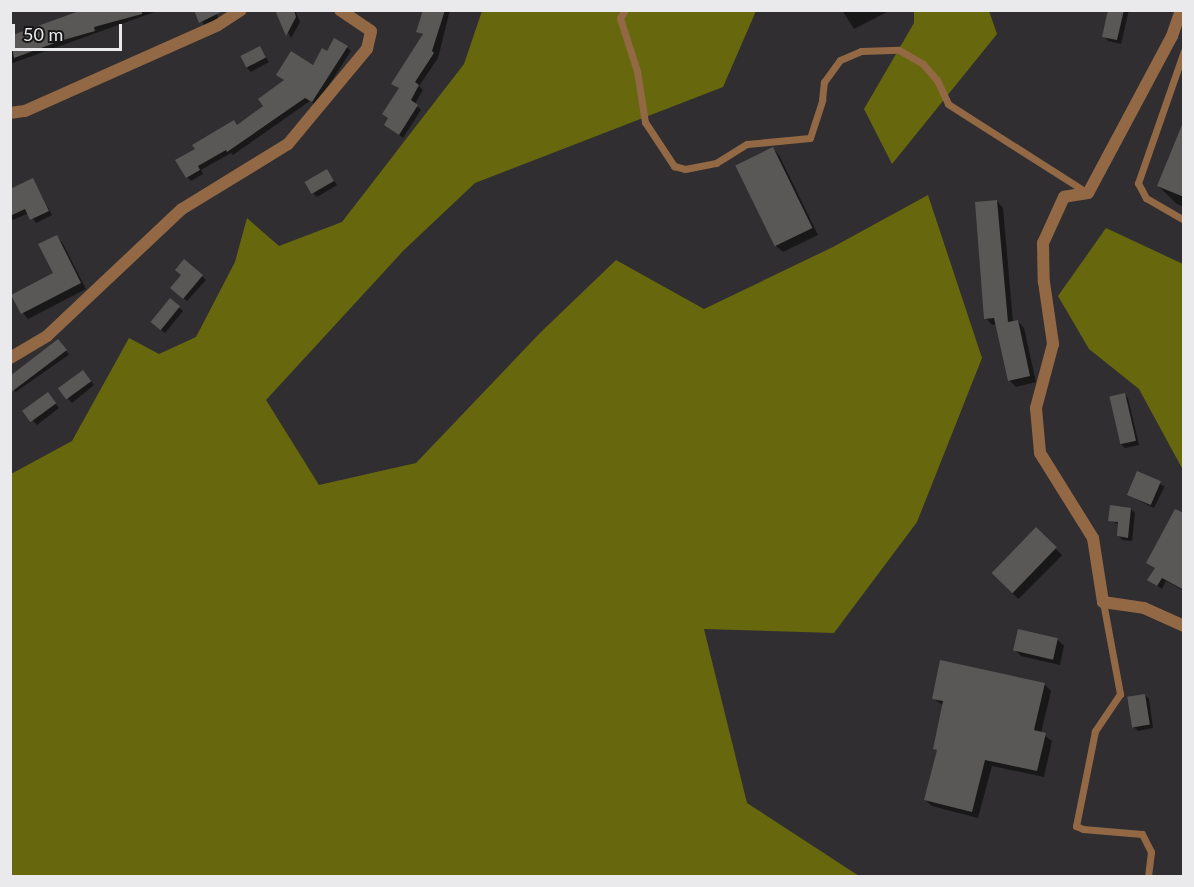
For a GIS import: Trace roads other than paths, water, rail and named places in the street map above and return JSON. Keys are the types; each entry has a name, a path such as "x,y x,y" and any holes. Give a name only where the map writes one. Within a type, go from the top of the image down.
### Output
{"street":[{"path":"10,113 25,111 218,25 241,10"},
{"path":"10,358 47,336 182,209 288,144 367,49 371,31 340,10"},
{"path":"1181,10 1172,36 1088,193 1064,197 1043,243 1044,282 1053,344 1036,408 1040,453 1093,538 1103,602 1144,608 1184,626"}],"lane":[{"path":"625,10 620,18 637,71 645,122 674,166 685,169 716,163 747,144 810,138 822,100 824,82 840,60 861,51 899,50 923,64 937,80 948,104 1088,193"},
{"path":"1184,51 1138,183 1146,198 1184,220"},
{"path":"1103,602 1120,694 1095,730 1076,826 1083,829 1142,834 1151,852 1148,876"}]}
